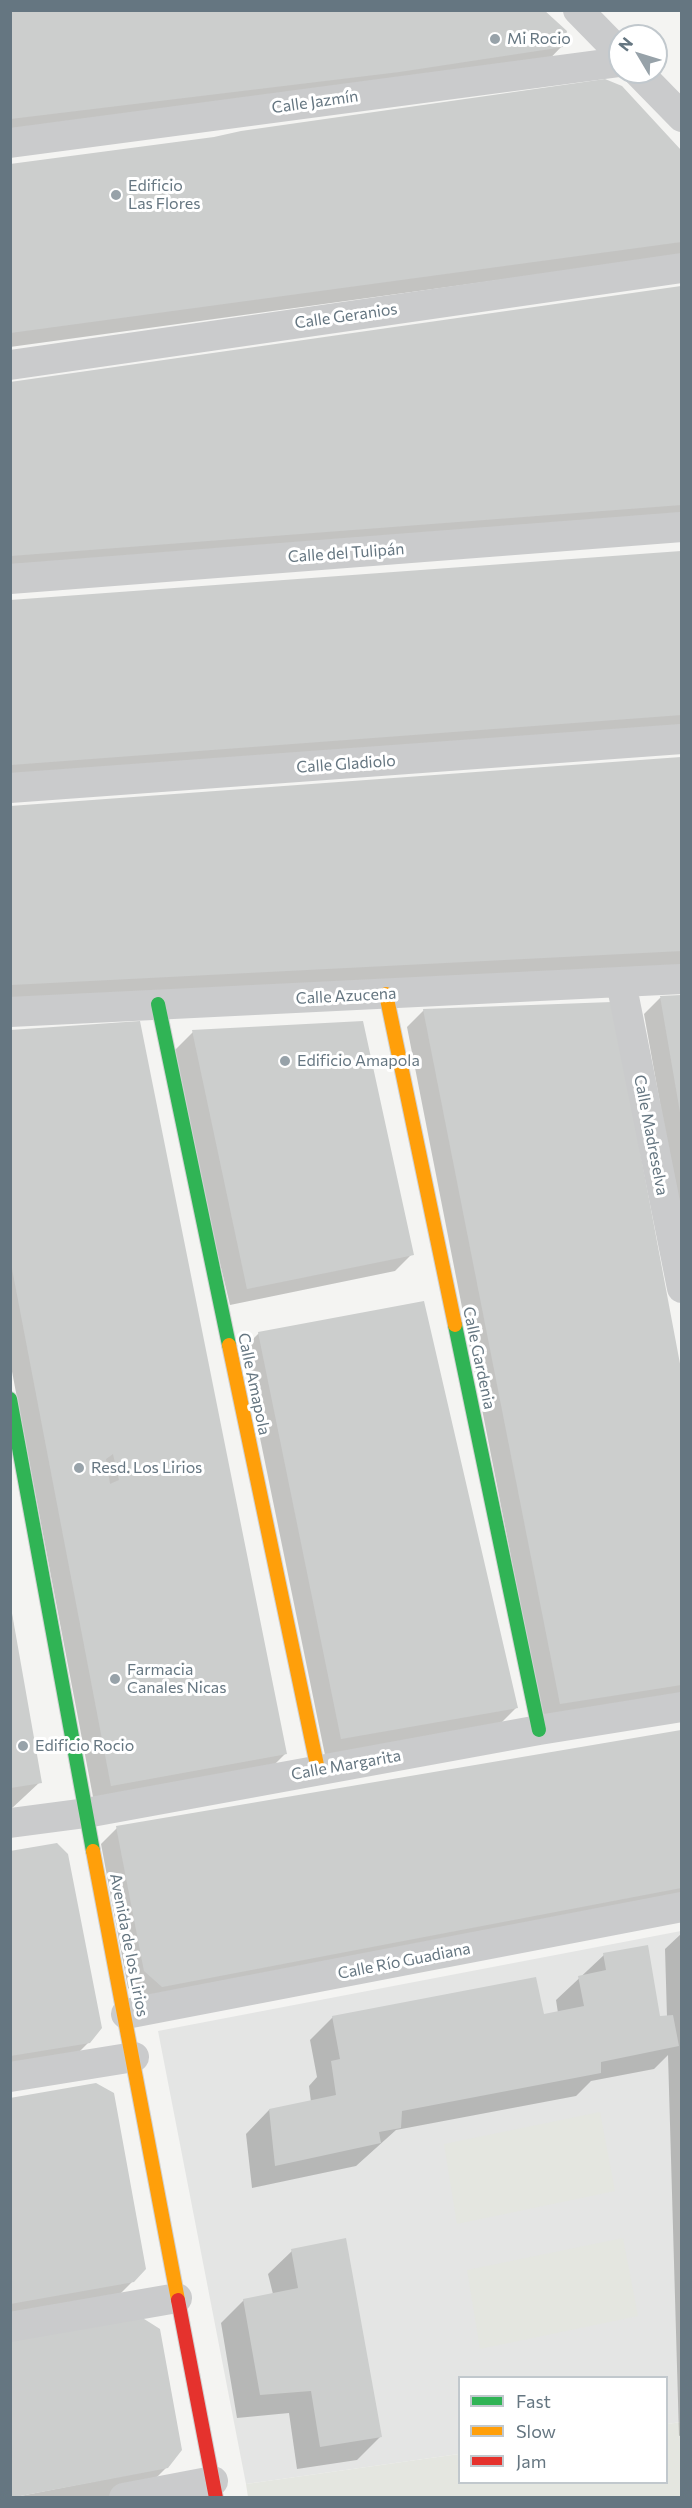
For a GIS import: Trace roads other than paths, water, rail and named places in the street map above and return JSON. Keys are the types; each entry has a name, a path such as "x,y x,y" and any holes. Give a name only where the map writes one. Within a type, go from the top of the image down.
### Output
{"street":[{"path":"578,10 608,41"},
{"name":"Calle Jazmín","path":"10,142 608,64"},
{"path":"649,84 681,117"},
{"name":"Calle Geranios","path":"10,364 681,268"},
{"name":"Calle del Tulipán","path":"10,579 681,527"},
{"name":"Calle Gladiolo","path":"10,788 681,739"},
{"name":"Calle Azucena","path":"10,1012 681,979"},
{"name":"Calle Madreselva","path":"621,982 681,1287"},
{"name":"Calle Gardenia","path":"386,994 539,1730"},
{"name":"Calle Amapola","path":"158,1004 318,1770"},
{"name":"Avenida de los Lirios","path":"10,1399 177,2298 215,2489"},
{"name":"Calle Margarita","path":"10,1823 86,1813 539,1730 681,1707"},
{"name":"Calle Río Guadiana","path":"126,2014 681,1907"},
{"path":"10,2077 134,2057"},
{"path":"10,2326 177,2298"},
{"path":"124,2498 215,2489"}],"place":[{"name":"Mi Rocio","path":"495,39"},
{"name":"Edificio Las Flores","path":"116,195"},
{"name":"Edificio Amapola","path":"285,1061"},
{"name":"Resd. Los Lirios","path":"79,1468"},
{"name":"Farmacia Canales Nicas","path":"115,1679"},
{"name":"Edificio Rocio","path":"23,1746"}]}
